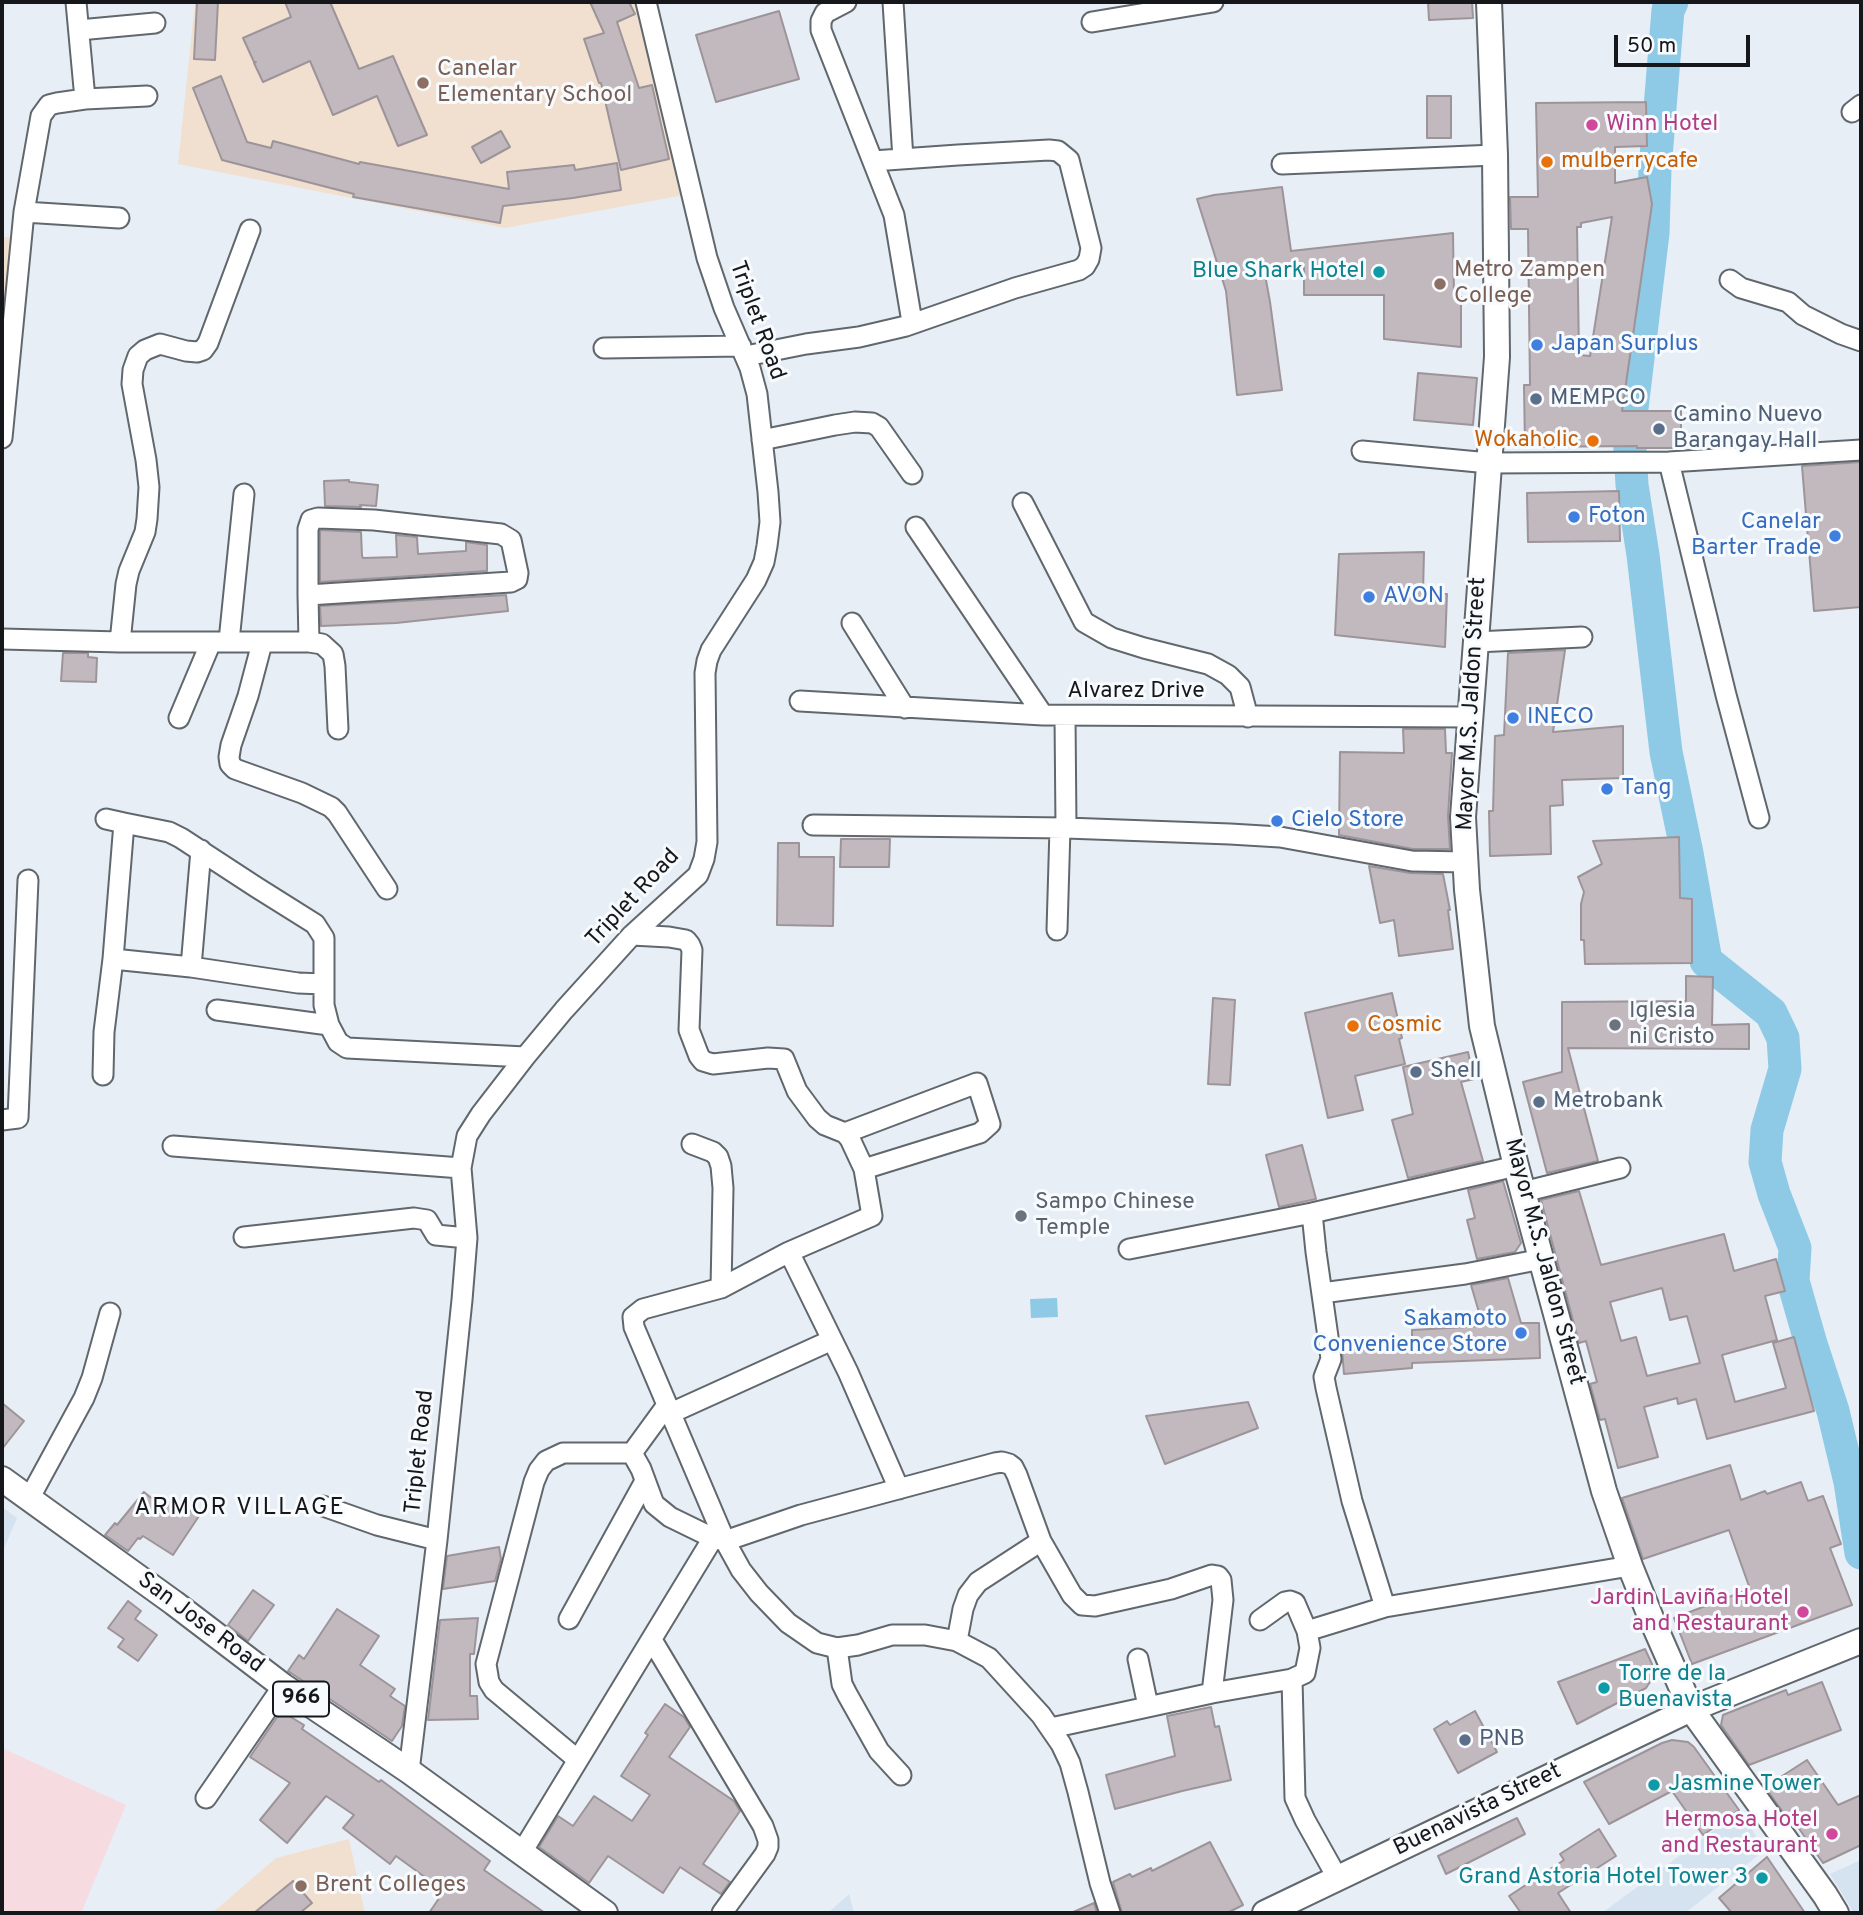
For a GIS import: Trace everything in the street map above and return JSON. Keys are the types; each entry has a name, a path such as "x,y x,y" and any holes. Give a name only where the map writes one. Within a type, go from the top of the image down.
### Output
{"main road":[{"name":"Mayor M.S. Jaldon Street","path":"1489,2 1495,155 1497,357 1463,817 1482,1026 1516,1166 1604,1491 1630,1566 1691,1709 1836,1913"},
{"name":"San Jose Road","path":"2,1479 174,1603 283,1686 409,1770 605,1913"},
{"name":"Buenavista Street","path":"1265,1913 1691,1709 1861,1641"}],"street":[{"path":"76,2 85,99"},
{"name":"Triplet Road","path":"409,1770 437,1540 467,1238 461,1168 467,1136 481,1114 564,1010 632,935 698,875 706,842 705,673 711,650 756,580 764,562 770,522 757,394 707,258 646,2"},
{"path":"846,2 825,13 821,30 894,215 912,322"},
{"path":"893,2 902,159"},
{"path":"1092,22 1213,2"},
{"path":"79,30 155,23"},
{"path":"2,438 24,212 41,116 49,105 85,99 147,96"},
{"path":"604,348 743,351 859,337 906,326 1015,288 1079,270 1089,259 1091,248 1069,160 1058,151 873,161"},
{"path":"1283,164 1495,155"},
{"path":"24,212 119,218"},
{"path":"120,642 126,584 145,532 148,508 149,487 132,384 133,370 138,356 160,344 186,351 203,350 208,343 250,230"},
{"path":"1730,280 1741,288 1788,302 1803,315 1861,341"},
{"path":"762,440 855,422 872,424 879,427 912,474"},
{"path":"1362,451 1489,463 1669,462 1861,450"},
{"path":"1669,462 1759,818"},
{"path":"178,718 220,642 243,494"},
{"path":"1023,503 1084,622 1112,638 1208,664 1228,675 1240,687 1248,717"},
{"path":"308,595 511,582 517,579 518,573 510,540 501,534 374,520 318,518 312,520 308,529 308,595 309,642"},
{"path":"916,527 1043,715"},
{"path":"852,623 905,708"},
{"path":"1476,642 1582,637"},
{"path":"2,639 322,644 333,654 338,729"},
{"path":"262,643 231,745 230,764 235,769 302,793 331,807 387,890"},
{"name":"Alvarez Drive","path":"800,701 1065,716 1471,717"},
{"path":"1057,930 1063,828 1065,716"},
{"path":"103,1075 104,1032 113,959 115,821 169,832 315,924 324,937 324,1005 329,1025 338,1042 347,1048 525,1057"},
{"path":"813,825 1063,828 1280,837 1412,861 1466,862"},
{"path":"191,967 201,850"},
{"path":"2,1120 18,1118 29,880"},
{"path":"632,935 686,940 692,950 689,1030 699,1056 713,1064 783,1059 797,1091 817,1118 825,1125 845,1133 850,1139 864,1169 872,1216 789,1252 721,1287 643,1309 634,1317 634,1327 669,1409 719,1540 748,1580 788,1623 817,1643 837,1648 892,1635 925,1634 957,1641 989,1658 1051,1728 1061,1744 1070,1763 1110,1913"},
{"path":"113,959 324,984"},
{"path":"217,1010 329,1025"},
{"path":"845,1133 977,1083 990,1124 979,1133 864,1169"},
{"path":"692,1144 713,1152 721,1166 721,1287"},
{"path":"173,1146 461,1168"},
{"path":"1129,1249 1312,1213 1516,1166"},
{"path":"1523,1192 1620,1168"},
{"path":"1312,1213 1331,1359 1324,1377 1326,1388 1352,1501 1385,1607"},
{"path":"244,1237 414,1218 427,1220 436,1235 467,1238"},
{"path":"789,1252 848,1373 899,1489"},
{"path":"1322,1293 1465,1274 1542,1259"},
{"path":"29,1499 84,1398 110,1313"},
{"path":"632,1454 669,1409 832,1340"},
{"path":"578,1760 495,1689 489,1682 487,1673 488,1654 539,1470 553,1456 563,1453 632,1454 638,1461 651,1498 660,1510 719,1540"},
{"path":"522,1852 652,1640 719,1540 995,1462 1013,1467 1041,1541 1072,1595 1082,1605 1095,1606 1171,1589 1212,1575 1221,1580 1223,1600 1212,1693"},
{"path":"569,1619 645,1481"},
{"path":"323,1506 377,1525 437,1540"},
{"path":"957,1641 963,1609 968,1595 978,1582 1041,1541"},
{"path":"1307,1631 1385,1607 1630,1566"},
{"path":"1051,1728 1148,1706 1292,1679 1306,1673 1310,1648 1307,1631 1296,1603 1285,1602 1260,1620"},
{"path":"652,1640 763,1826 768,1840 765,1854 722,1913"},
{"path":"837,1648 842,1684 847,1694 879,1751 901,1775"},
{"path":"1138,1659 1148,1706"},
{"path":"1292,1679 1295,1798 1338,1879"},
{"path":"206,1798 283,1686"}],"shaded area":[{"name":"Canelar Elementary School","path":"195,2 641,2 684,195 505,228 178,164"},
{"path":"2,237 14,237 2,364"},
{"path":"2,1507 17,1518 2,1553"},
{"path":"2,1748 126,1805 81,1913 2,1913"},
{"path":"1740,1811 1765,1850 1685,1913 1602,1913"},
{"name":"Brent Colleges","path":"349,1839 365,1913 212,1913 276,1858"},
{"path":"1861,1860 1861,1913 1854,1913 1830,1874"},
{"path":"849,1894 854,1913 828,1913"}],"water":[{"path":"1057,1298 1058,1317 1031,1318 1030,1299"}],"building":[{"path":"197,2 218,2 215,60 194,59"},
{"path":"285,2 330,2 359,69 393,56 427,135 398,146 377,96 333,115 310,61 263,82 243,38 291,17"},
{"path":"590,2 629,2 635,14 617,22 639,88 652,85 669,159 621,170 601,83 584,39 604,33"},
{"path":"1428,2 1472,2 1473,18 1429,20"},
{"path":"779,11 799,79 716,102 696,35"},
{"path":"221,76 247,142 271,148 273,141 359,164 360,162 509,189 507,172 574,165 575,170 617,163 621,190 503,206 500,223 353,197 354,194 222,160 193,88"},
{"path":"1427,96 1451,96 1451,138 1427,138"},
{"path":"1646,102 1647,146 1615,147 1615,183 1647,177 1652,204 1622,411 1681,411 1681,448 1525,447 1524,385 1530,385 1528,229 1511,229 1510,197 1538,197 1536,103","holes":["1612,217 1590,356 1579,355 1577,227 1581,227 1581,223"]},
{"path":"501,131 510,147 481,163 472,147"},
{"path":"1282,187 1291,251 1453,233 1454,297 1461,297 1461,347 1384,339 1384,295 1304,295 1304,263 1264,269 1282,390 1237,395 1226,291 1197,199"},
{"path":"1418,373 1477,378 1473,425 1414,420"},
{"name":"Canelar Barter Trade","path":"1861,462 1861,607 1814,611 1802,466"},
{"path":"349,480 378,485 376,506 325,506 324,481"},
{"name":"Foton","path":"1619,491 1620,541 1528,542 1527,493"},
{"path":"320,530 361,532 363,558 397,557 396,535 417,537 418,554 466,551 466,542 487,545 487,571 320,582"},
{"path":"1424,552 1423,593 1447,594 1445,647 1335,635 1339,554"},
{"path":"506,595 508,611 396,623 321,626 320,606"},
{"path":"1565,650 1553,732 1623,726 1623,778 1562,780 1563,805 1550,806 1551,854 1490,856 1489,811 1493,811 1495,736 1504,735 1508,653"},
{"path":"63,653 88,653 88,657 97,658 96,682 61,681"},
{"path":"1403,729 1445,729 1446,753 1452,753 1448,816 1450,849 1413,849 1339,835 1340,752 1404,753"},
{"path":"1679,837 1680,898 1692,899 1692,963 1585,964 1584,940 1581,940 1581,904 1584,892 1578,877 1602,864 1593,841"},
{"path":"841,839 890,839 889,867 840,867"},
{"path":"778,843 799,843 799,857 834,857 833,926 777,925"},
{"path":"1369,866 1410,873 1443,874 1450,910 1453,949 1399,956 1394,920 1380,923"},
{"path":"1686,976 1713,977 1712,1025 1749,1024 1749,1049 1568,1048 1598,1161 1547,1173 1523,1082 1562,1072 1562,1002 1686,1001"},
{"path":"1392,993 1405,1064 1355,1076 1363,1110 1328,1118 1305,1013"},
{"path":"1213,998 1235,1000 1230,1085 1208,1084"},
{"path":"1468,1052 1474,1079 1461,1082 1483,1161 1408,1178 1392,1120 1413,1114 1403,1067"},
{"path":"1302,1145 1316,1199 1279,1207 1266,1155"},
{"path":"1503,1181 1521,1243 1515,1252 1477,1259 1467,1220 1475,1218 1468,1190"},
{"path":"1579,1191 1601,1265 1724,1234 1734,1271 1776,1259 1785,1291 1765,1296 1777,1340 1722,1355 1735,1402 1786,1388 1773,1343 1794,1337 1814,1411 1707,1439 1696,1399 1678,1404 1677,1398 1644,1407 1658,1457 1618,1468 1605,1419 1600,1420 1590,1384 1597,1382 1586,1341 1579,1343 1541,1200","holes":["1662,1288 1670,1320 1687,1316 1700,1363 1647,1376 1636,1337 1621,1341 1610,1302"]},
{"path":"1508,1278 1521,1323 1539,1323 1540,1358 1412,1363 1412,1368 1344,1374 1342,1350 1388,1345 1388,1340 1412,1339 1412,1330 1483,1326 1471,1285"},
{"path":"1248,1402 1258,1428 1165,1464 1146,1416"},
{"path":"2,1403 24,1421 2,1449"},
{"path":"1730,1465 1741,1500 1801,1482 1808,1501 1823,1496 1841,1544 1830,1548 1852,1605 1692,1664 1674,1618 1750,1589 1729,1530 1643,1559 1622,1498"},
{"path":"144,1492 165,1509 172,1499 199,1516 173,1555 143,1536 138,1538 128,1551 105,1535 115,1523 117,1525"},
{"path":"499,1547 501,1559 495,1581 443,1589 447,1556"},
{"path":"253,1590 274,1605 248,1641 228,1625"},
{"path":"128,1601 141,1611 135,1619 157,1635 138,1661 118,1647 124,1639 108,1628"},
{"path":"337,1609 379,1636 360,1665 395,1689 390,1696 405,1706 402,1726 392,1741 288,1671 299,1655 304,1659"},
{"path":"478,1618 474,1654 470,1654 470,1696 477,1696 478,1719 428,1720 440,1620"},
{"name":"Torre de la Buenavista","path":"1645,1649 1652,1664 1652,1679 1646,1688 1577,1724 1558,1682"},
{"path":"1822,1682 1841,1730 1749,1765 1721,1725 1723,1715 1786,1690 1788,1695"},
{"path":"665,1704 684,1717 690,1727 669,1757 734,1801 740,1811 703,1864 730,1882 721,1894 680,1867 663,1893 608,1856 589,1883 539,1847 558,1816 573,1826 594,1796 632,1821 650,1795 621,1776"},
{"path":"1211,1707 1215,1727 1219,1726 1231,1780 1115,1809 1106,1775 1175,1756 1167,1716"},
{"path":"281,1711 304,1725 302,1729 379,1782 381,1780 490,1861 484,1870 545,1913 429,1913 444,1891 396,1856 390,1864 343,1828 354,1815 326,1796 287,1843 260,1820 290,1783 250,1757"},
{"name":"PNB","path":"1475,1711 1497,1752 1458,1773 1434,1729 1447,1721 1450,1725"},
{"name":"Jasmine Tower","path":"1672,1740 1688,1742 1694,1747 1739,1810 1703,1835 1672,1791 1609,1824 1584,1782"},
{"path":"1807,1760 1838,1805 1861,1795 1861,1845 1823,1863 1793,1820 1790,1822 1765,1787"},
{"path":"1517,1818 1525,1834 1446,1874 1438,1856"},
{"path":"1599,1829 1616,1856 1558,1893 1571,1913 1521,1913 1509,1896 1564,1860 1560,1854"},
{"path":"1210,1842 1243,1905 1227,1913 1122,1913 1113,1882 1151,1868 1152,1871"},
{"name":"Grand Astoria Hotel Tower 3","path":"1767,1857 1805,1913 1732,1913 1719,1898"},
{"path":"293,1881 312,1903 300,1913 254,1913"},
{"path":"1094,1903 1097,1913 1071,1913"}],"waterway":[{"path":"1672,2 1668,10 1655,169 1653,233 1629,433 1632,485 1666,752 1706,961 1771,1013 1783,1038 1785,1069 1767,1130 1765,1162 1795,1248 1793,1281 1833,1411 1850,1482 1861,1553"}],"place":[{"name":"Canelar Elementary School","path":"423,83"},
{"name":"Winn Hotel","path":"1592,125"},
{"name":"mulberrycafe","path":"1547,162"},
{"name":"Blue Shark Hotel","path":"1379,272"},
{"name":"Metro Zampen College","path":"1440,284"},
{"name":"Japan Surplus","path":"1537,345"},
{"name":"MEMPCO","path":"1536,399"},
{"name":"Camino Nuevo Barangay Hall","path":"1659,429"},
{"name":"Wokaholic","path":"1593,441"},
{"name":"Foton","path":"1574,517"},
{"name":"Canelar Barter Trade","path":"1835,536"},
{"name":"AVON","path":"1369,597"},
{"name":"INECO","path":"1513,718"},
{"name":"Tang","path":"1607,789"},
{"name":"Cielo Store","path":"1277,821"},
{"name":"Iglesia ni Cristo","path":"1615,1025"},
{"name":"Cosmic","path":"1353,1026"},
{"name":"Shell","path":"1416,1072"},
{"name":"Metrobank","path":"1539,1102"},
{"name":"Sampo Chinese Temple","path":"1021,1216"},
{"name":"Sakamoto Convenience Store","path":"1521,1333"},
{"name":"Jardin Laviña Hotel and Restaurant","path":"1803,1612"},
{"name":"Torre de la Buenavista","path":"1604,1688"},
{"name":"PNB","path":"1465,1740"},
{"name":"Jasmine Tower","path":"1654,1785"},
{"name":"Hermosa Hotel and Restaurant","path":"1832,1834"},
{"name":"Grand Astoria Hotel Tower 3","path":"1762,1878"},
{"name":"Brent Colleges","path":"301,1886"}],"district":[{"name":"ARMOR VILLAGE","path":"240,1509"}]}
